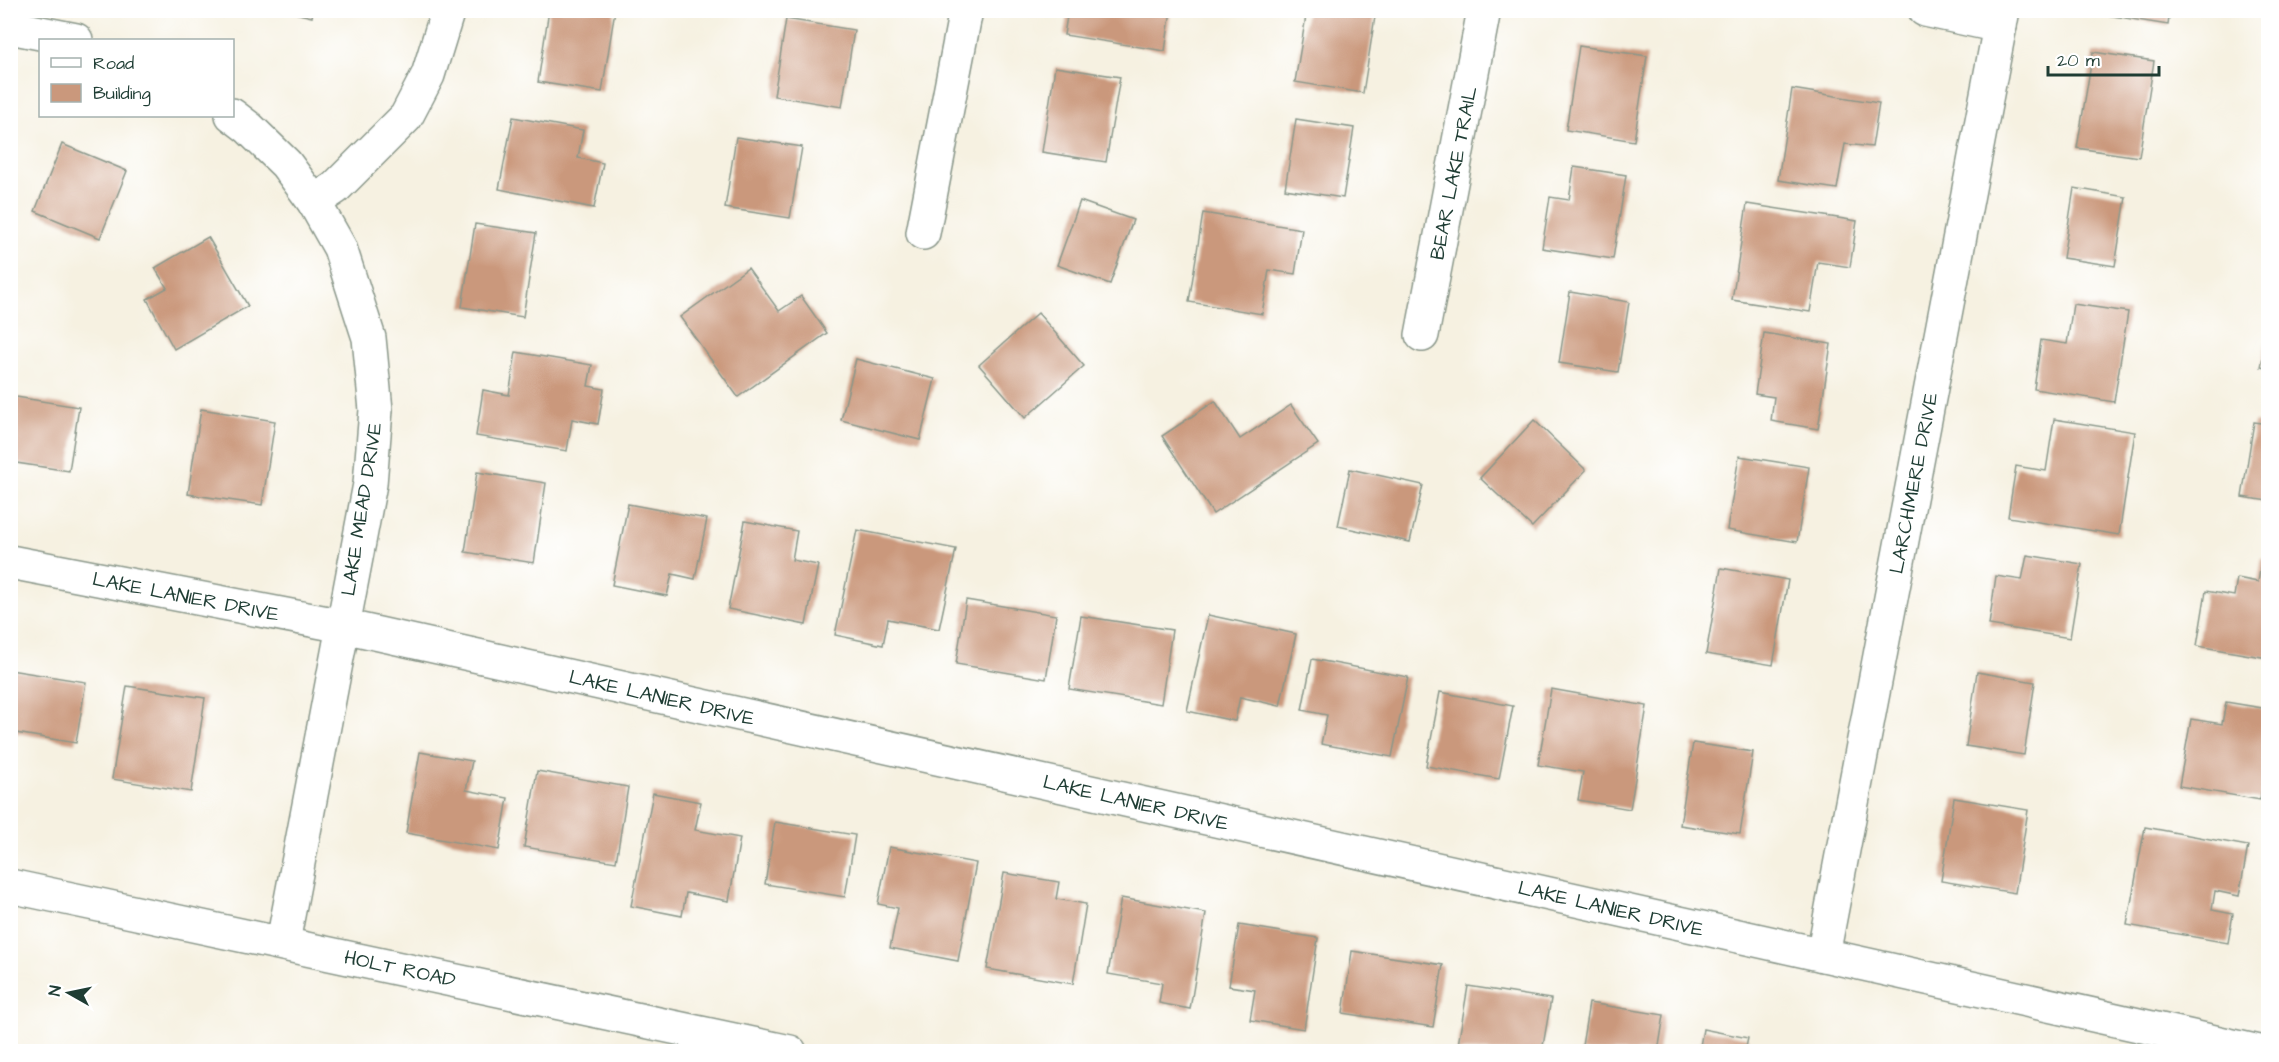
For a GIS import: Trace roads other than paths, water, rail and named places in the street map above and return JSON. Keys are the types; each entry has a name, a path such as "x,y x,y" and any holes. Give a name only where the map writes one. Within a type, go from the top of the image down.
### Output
{"street":[{"path":"314,202 335,188 406,117 428,75 447,10"},
{"path":"923,233 966,10"},
{"name":"BEAR LAKE TRAIL","path":"1422,335 1484,10"},
{"path":"1925,10 2002,18"},
{"name":"LARCHMERE DRIVE","path":"1822,955 2002,18"},
{"path":"10,27 71,39"},
{"name":"LAKE MEAD DRIVE","path":"234,117 286,164 314,202 340,248 369,338 376,410 370,484 283,942"},
{"name":"LAKE LANIER DRIVE","path":"10,562 343,626 2260,1052"},
{"name":"HOLT ROAD","path":"10,886 283,942 790,1052"}]}
